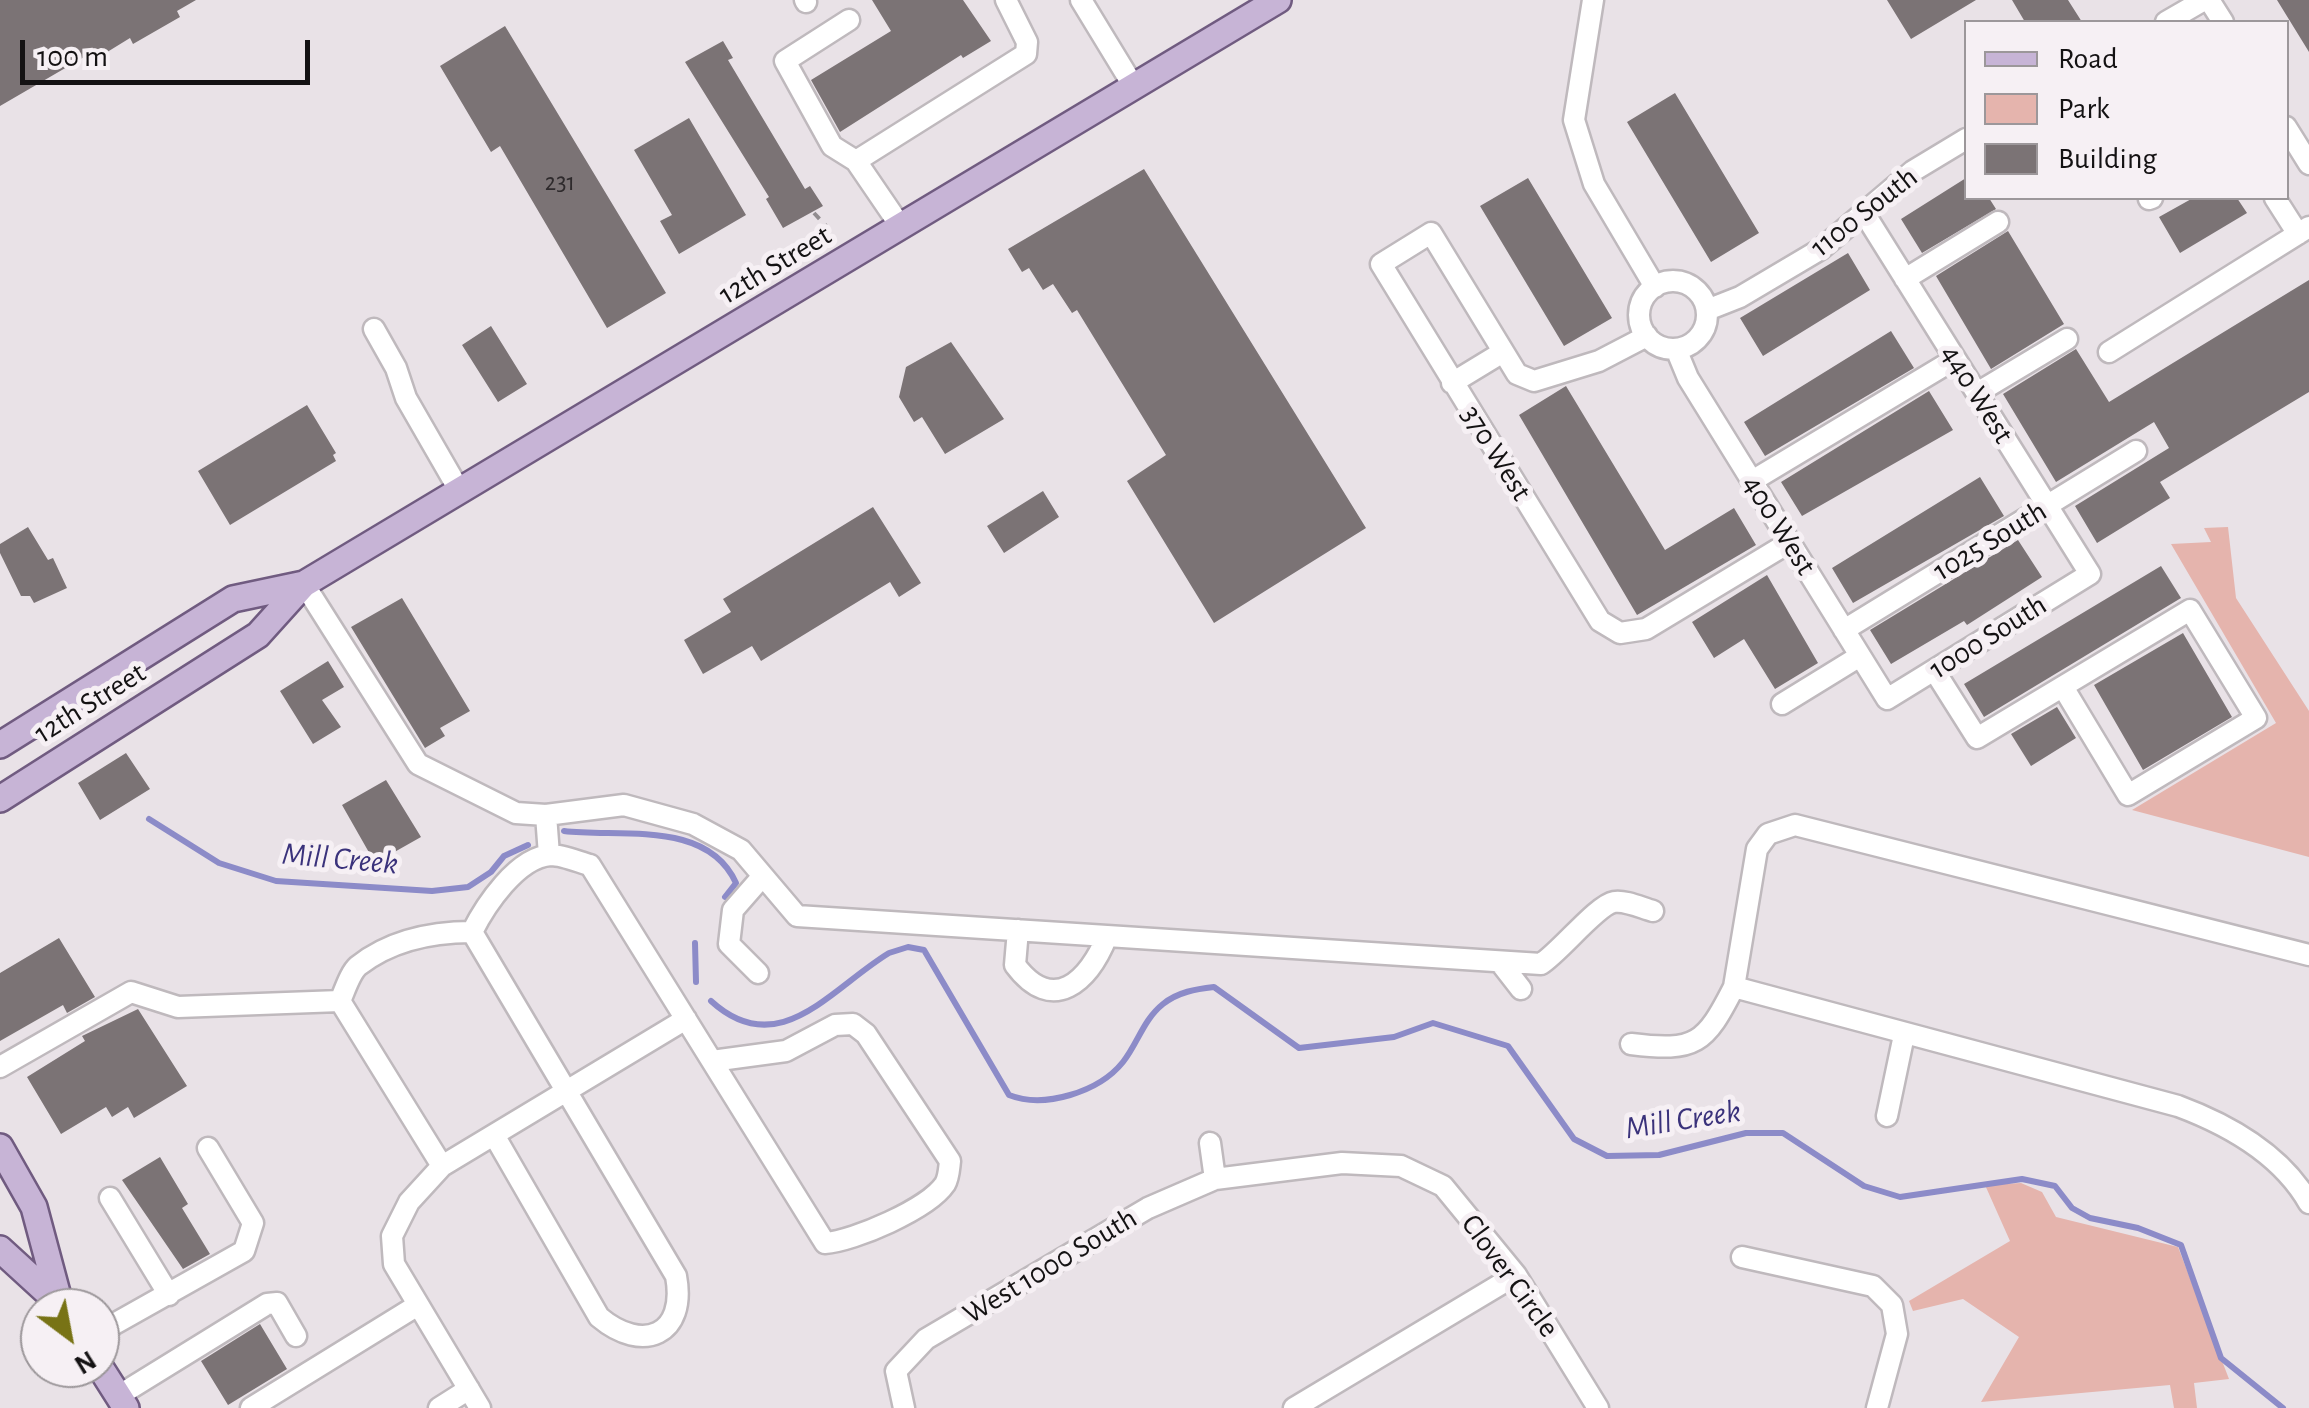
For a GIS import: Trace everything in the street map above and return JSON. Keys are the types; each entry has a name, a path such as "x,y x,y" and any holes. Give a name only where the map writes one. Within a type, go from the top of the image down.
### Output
{"main road":[{"name":"12th Street","path":"0,799 258,635 304,584 1278,0"},
{"name":"12th Street","path":"0,745 233,599 304,584"},
{"path":"0,1147 34,1207 56,1288"},
{"path":"0,1249 42,1288"}],"street":[{"path":"856,161 1026,54 1027,42 1006,0"},
{"path":"1082,0 1134,86"},
{"path":"1593,0 1574,120 1600,197 1655,287"},
{"path":"2170,20 2206,0"},
{"path":"849,20 785,61 832,146 856,161 901,228"},
{"path":"2289,132 2309,164"},
{"name":"1100 South","path":"1707,310 1740,297 1821,249 1913,170 1964,140"},
{"path":"2109,352 2303,230 2277,200"},
{"name":"440 West","path":"1864,213 2090,574"},
{"path":"1905,279 1998,222"},
{"name":"370 West","path":"1502,352 1431,233 1381,264 1600,621 1620,633 1646,630 1790,542"},
{"path":"1676,282 1687,284 1704,300 1707,310 1707,322 1696,341 1676,349 1665,348 1646,336 1641,326 1641,304 1655,287 1676,282"},
{"path":"374,329 396,368 406,398 459,490"},
{"path":"1452,382 1502,352 1517,374 1534,382 1599,361 1646,336"},
{"path":"1977,393 2067,339"},
{"name":"400 West","path":"1676,349 1688,378 1887,699"},
{"path":"1752,481 1955,359"},
{"name":"1025 South","path":"1844,630 2136,452"},
{"name":"1000 South","path":"1887,699 2090,574"},
{"path":"304,584 418,764 516,813 546,814 624,804 693,824 741,850 797,916 1541,964 1562,950 1602,908 1616,902 1653,911"},
{"path":"1934,670 1977,738 2190,610 2256,718 2128,795 2062,687"},
{"path":"1782,704 1860,656"},
{"path":"546,814 549,855"},
{"path":"1631,1044 1670,1049 1696,1043 1713,1030 1734,988 1757,850 1768,834 1796,824 2309,955"},
{"path":"472,932 484,908 523,868 549,855 590,865 712,1062 825,1242 848,1241 934,1196 948,1180 950,1161 866,1034 853,1024 835,1025 786,1051 712,1062"},
{"path":"758,973 729,944 733,910 761,878"},
{"path":"1018,930 1016,965 1030,984 1052,990 1077,984 1097,962 1107,936"},
{"path":"340,1000 356,967 400,944 434,932 472,932"},
{"path":"472,932 676,1276 678,1311 670,1326 652,1335 634,1336 614,1330 600,1317 494,1135"},
{"path":"1500,962 1521,990"},
{"path":"1734,988 2178,1106 2227,1124 2303,1180 2309,1203"},
{"path":"0,1067 132,992 178,1007 340,1000"},
{"path":"340,1000 442,1166"},
{"path":"439,1408 475,1399 394,1264 392,1236 408,1202 442,1166 686,1019"},
{"path":"1887,1116 1904,1035"},
{"path":"1210,1143 1215,1179"},
{"path":"120,1321 244,1250 253,1222 208,1148"},
{"name":"West 1000 South","path":"904,1408 896,1371 943,1329 1148,1208 1215,1179 1342,1163 1401,1166"},
{"name":"Clover Circle","path":"1401,1166 1443,1186 1516,1275 1598,1408"},
{"path":"110,1198 169,1295"},
{"path":"1742,1257 1873,1286 1892,1305 1897,1334 1877,1408"},
{"path":"1294,1408 1516,1275"},
{"path":"122,1402 267,1304 277,1303 296,1336"},
{"path":"251,1408 418,1304"}],"path":[{"path":"814,213 828,228"}],"green space":[{"path":"2228,527 2236,598 2309,711 2309,857 2132,810 2276,723 2171,544 2211,542 2204,528"},
{"path":"2021,1183 2042,1192 2056,1217 2178,1247 2229,1379 2194,1383 2197,1408 2174,1408 2170,1385 1981,1402 2019,1337 1963,1299 1913,1311 1909,1301 2010,1241 1985,1185"}],"building":[{"path":"0,0 196,0 177,11 180,17 133,44 130,38 91,62 86,56 0,106"},
{"path":"872,0 963,0 991,41 963,58 961,55 840,132 811,80 891,31"},
{"path":"1887,0 1976,0 1911,39"},
{"path":"2012,0 2068,0 2081,20 2024,20"},
{"path":"2277,0 2309,0 2309,52"},
{"path":"505,26 666,293 607,328 500,146 491,152 440,66"},
{"path":"723,41 733,58 728,60 805,189 810,186 823,206 783,228 766,199 769,197 685,62"},
{"path":"1675,93 1759,233 1711,262 1627,122"},
{"path":"689,118 746,215 679,254 660,221 672,215 634,150"},
{"path":"1144,169 1366,528 1214,623 1127,481 1166,455 1077,310 1072,313 1053,284 1043,290 1029,268 1022,272 1008,249"},
{"path":"1528,178 1612,318 1564,346 1480,206"},
{"path":"1964,179 1964,200 1990,200 1996,209 1922,253 1901,219"},
{"path":"2189,200 2238,200 2247,213 2180,253 2159,217"},
{"path":"2008,231 2064,324 1991,369 1936,276"},
{"path":"1848,253 1870,290 1763,356 1740,318"},
{"path":"2309,280 2309,392 2160,482 2170,498 2097,543 2075,506 2169,448 2154,422 2056,482 2003,394 2076,349 2109,402"},
{"path":"491,326 527,384 498,402 462,345"},
{"path":"1891,331 1914,368 1765,456 1744,422"},
{"path":"951,342 1004,419 945,454 922,417 914,422 899,397 906,367"},
{"path":"1566,386 1665,550 1734,508 1756,545 1637,615 1519,415"},
{"path":"1929,391 1953,430 1802,516 1781,482"},
{"path":"307,405 336,453 336,461 230,525 198,471"},
{"path":"1980,477 2004,516 1853,603 1832,568"},
{"path":"1043,491 1059,517 1004,553 987,526"},
{"path":"873,507 921,583 899,597 890,582 761,661 752,646 703,674 684,640 731,612 723,599"},
{"path":"28,527 48,560 53,558 67,588 34,603 30,596 21,596 0,553 0,544"},
{"path":"2018,540 2042,577 1967,625 1964,621 1891,664 1870,630"},
{"path":"2161,566 2181,598 1984,717 1964,684"},
{"path":"1767,575 1818,663 1775,689 1744,639 1714,658 1692,622"},
{"path":"402,598 470,711 440,728 445,736 425,748 351,627"},
{"path":"2183,633 2232,717 2143,770 2094,685"},
{"path":"328,661 344,687 322,700 341,727 313,744 280,691"},
{"path":"2057,707 2076,738 2031,766 2011,734"},
{"path":"126,753 150,789 100,820 78,783"},
{"path":"386,780 421,837 375,863 342,805"},
{"path":"59,938 95,997 67,1013 63,1005 0,1041 0,973"},
{"path":"138,1009 187,1086 134,1118 128,1107 112,1117 106,1107 61,1134 27,1077 85,1041 82,1036"},
{"path":"160,1157 188,1204 182,1208 210,1254 183,1269 122,1180"},
{"path":"260,1324 287,1369 228,1405 201,1361"}],"waterway":[{"name":"Mill Creek","path":"149,819 219,863 276,881 432,891 468,887 491,872 504,856 528,845"},
{"name":"Mill Creek","path":"564,831 660,836 705,849 723,863 736,883 725,897"},
{"name":"Mill Creek","path":"695,943 696,982"},
{"name":"Mill Creek","path":"711,1001 736,1018 759,1025 782,1022 825,1000 889,953 908,947 924,950 1009,1095 1038,1100 1070,1095 1113,1073 1156,1010 1194,990 1214,987 1299,1048 1394,1037 1433,1023 1508,1046 1574,1139 1607,1156 1659,1155 1746,1133 1783,1133 1864,1186 1900,1197 2022,1179 2055,1186 2072,1208 2090,1218 2138,1228 2181,1245 2221,1358 2283,1408"}]}
